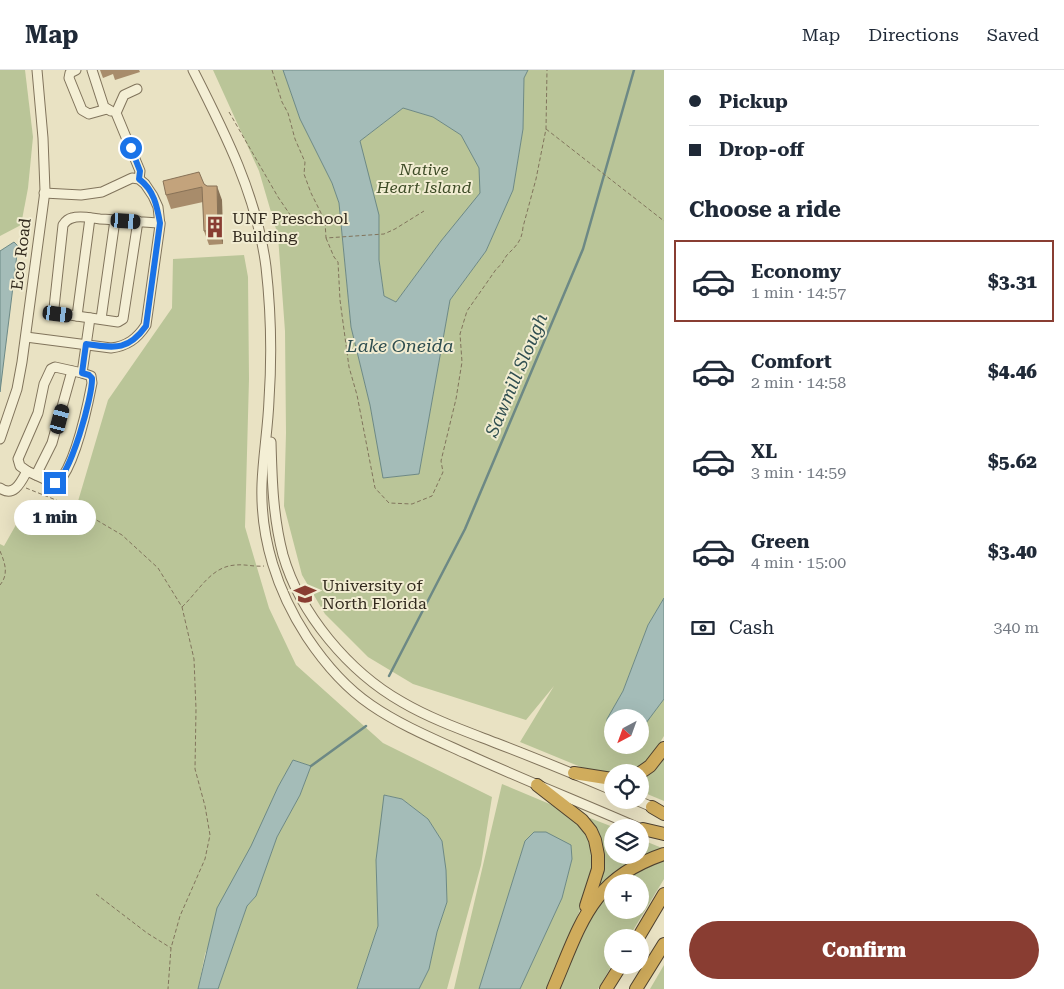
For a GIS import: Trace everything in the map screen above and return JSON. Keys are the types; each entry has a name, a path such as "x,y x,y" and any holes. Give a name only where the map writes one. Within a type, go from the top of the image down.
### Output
{"highway":[{"path":"649,767 664,748"},
{"path":"574,773 604,777"},
{"path":"537,785 582,820 591,831 598,855 598,869 582,919 553,989"},
{"path":"649,830 664,834"},
{"path":"582,919 598,896 612,881 634,866 664,854"},
{"path":"643,929 664,894"},
{"path":"636,989 664,944"},
{"path":"606,989 615,974"}],"street":[{"name":"Eco Road","path":"0,439 18,389 44,193 43,138 37,70"},
{"path":"76,70 70,73 70,78 82,110 89,114 107,109"},
{"path":"92,70 102,103 107,109 116,113 140,171 139,179"},
{"path":"193,70 222,127 248,190 262,246 266,266 270,330 269,402 272,494 284,556 302,600 328,638 350,662 378,686 402,702 449,724 604,786"},
{"path":"116,113 124,95 137,89"},
{"path":"26,337 111,348 121,347 138,337 146,326 160,223 158,207 153,196 146,184 139,179 132,178 102,192 81,195 44,193"},
{"path":"138,222 124,318 118,322 58,314 54,308 63,226 70,218 160,223"},
{"path":"77,316 90,218"},
{"path":"100,319 115,220"},
{"path":"82,373 90,318"},
{"path":"55,367 72,371 91,376 93,379 82,425 69,463 58,482 53,483 20,466 18,459 38,413 50,369 55,367"},
{"path":"36,475 52,443 72,371"},
{"path":"269,402 262,483 265,533 281,591 301,628 317,652 369,704 423,734 619,819"},
{"path":"2,493 10,492 18,486 27,470"},
{"path":"649,831 664,838"}],"path":[{"path":"272,70 282,102 288,113 295,139 305,162 304,174 311,193 326,221 326,238 338,262 340,300 349,367 357,395 375,488 389,503 412,504 432,496 443,472 441,460 456,399 462,362 460,334 466,311 493,274 504,264 507,255 512,252 522,235 546,129 547,70"},
{"path":"229,112 278,197 293,219 326,221"},
{"path":"546,129 664,221"},
{"path":"326,238 384,234 424,211"},
{"path":"18,486 76,508 122,535 158,568 182,607 194,659 196,709 195,769 205,806 210,835 205,859 180,916 171,948 168,989"},
{"path":"0,551 5,563 5,579 0,585"},
{"path":"182,607 196,594 202,584 221,567 237,564 273,566"},
{"path":"96,894 147,933 171,948"}],"green space":[{"path":"0,70 25,70 33,137 28,188 21,225 0,236"},
{"path":"213,70 283,70 300,119 332,183 339,203 351,327 370,405 384,478 419,474 450,300 486,251 513,190 523,129 524,78 528,70 664,70 664,598 648,625 623,691 613,709 604,709 604,754 649,754 649,719 664,699 664,736 646,764 604,764 604,774 593,772 520,742 554,686 526,720 413,684 368,657 325,614 302,575 284,506 286,433 285,331 278,236 259,171"},
{"name":"Native Heart Island","path":"403,108 433,117 461,135 479,168 481,193 441,241 396,302 384,296 367,171 360,141"},
{"path":"244,255 248,277 249,379 245,527 269,608 296,665 383,743 492,797 481,865 447,989 419,989 429,969 437,932 447,902 442,841 428,819 402,799 385,795 376,860 378,926 357,989 218,989 247,906 256,896 277,837 300,795 311,766 293,760 278,787 205,954 198,989 0,989 0,544 4,546 30,500 76,508 108,400 172,308 173,259"},
{"path":"664,756 664,801 649,795 649,770"},
{"path":"502,784 564,810 583,825 595,855 583,902 549,989 520,989 562,898 572,859 571,845 525,841 479,989 454,989"},
{"path":"589,819 604,823 604,864 637,864 621,874 604,874 604,885 599,888"},
{"path":"649,843 662,848 649,856"},
{"path":"664,859 664,879 649,904 649,874 633,874"},
{"path":"604,898 604,919 640,919 634,929 604,929 604,974 607,974 598,989 558,989 591,913"},
{"path":"664,965 664,989 650,989"}],"water":[{"name":"Lake Oneida","path":"283,70 528,70 524,78 523,129 513,190 486,251 450,300 419,474 383,478 370,405 351,327 339,203 332,183 300,119","holes":["403,108 433,117 461,135 479,168 480,193 441,241 396,302 384,296 379,260 379,215 360,141"]},
{"path":"14,242 18,246 0,392 0,251"},
{"path":"664,598 664,699 649,719 649,709 613,709 623,691 648,625"},
{"path":"293,760 311,766 300,795 277,837 256,896 247,906 218,989 198,989 217,908 251,846 278,787"},
{"path":"384,795 402,799 428,819 442,841 446,870 447,902 437,932 429,969 419,989 357,989 378,926 376,860"},
{"path":"534,832 546,832 571,845 572,859 562,898 520,989 479,989 525,841"}],"building":[{"path":"199,172 204,184 207,186 217,186 218,230 204,231 202,187 166,195 163,181"}],"waterway":[{"name":"Sawmill Slough","path":"389,676 465,529 583,249 634,70"},
{"path":"311,766 366,726"}],"place":[{"name":"UNF Preschool Building","path":"215,227"},
{"name":"University of North Florida","path":"305,594"}],"route":[{"path":"55,483 60,481 69,463 85,417 93,379 91,376 82,373 86,344 111,348 121,347 138,337 146,326 160,223 158,207 146,184 139,179 140,171 131,148"}]}
